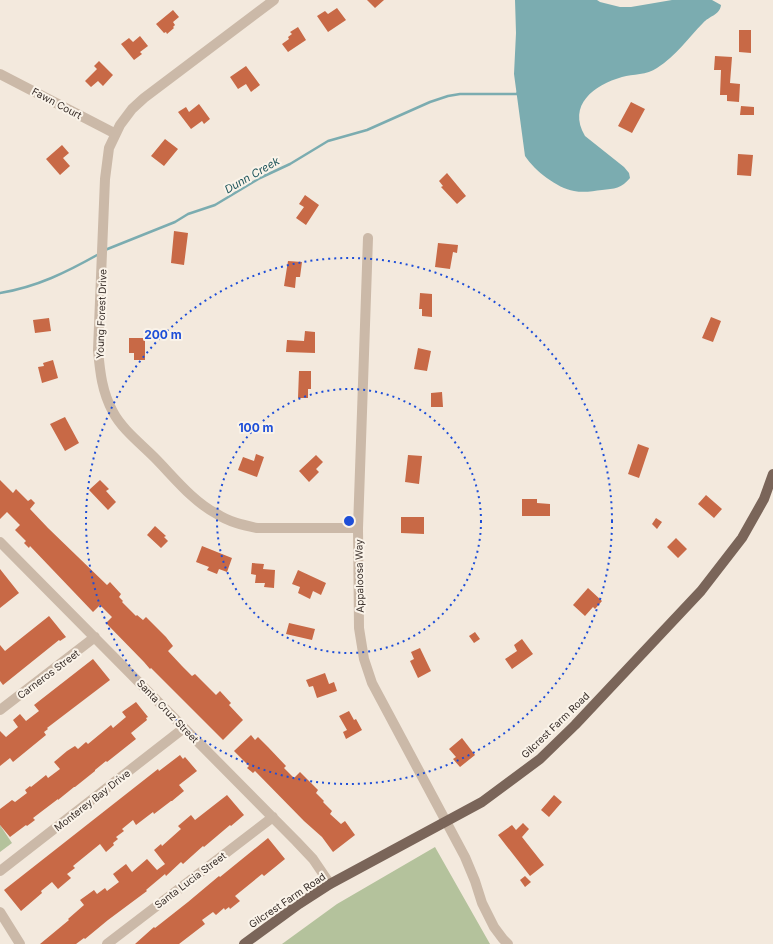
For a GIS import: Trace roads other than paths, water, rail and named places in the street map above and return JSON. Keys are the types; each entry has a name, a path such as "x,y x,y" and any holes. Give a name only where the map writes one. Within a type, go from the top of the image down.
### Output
{"main road":[{"name":"Gilcrest Farm Road","path":"244,944 299,904 330,884 482,802 540,759 575,725 701,591 742,538 764,498 773,474"}],"street":[{"name":"Young Forest Drive","path":"274,0 144,98 132,109 114,134 109,148 105,178 98,350 100,374 106,397 113,413 124,427 200,503 217,515 243,525 271,529 358,528"},
{"name":"Fawn Court","path":"0,74 114,134"},
{"name":"Appaloosa Way","path":"368,238 358,528 361,641 366,666 372,683 447,821 451,833 465,857 482,903 494,927 508,944"},
{"name":"Santa Cruz Street","path":"2,548 95,637 273,817 313,859 330,884"},
{"name":"Carneros Street","path":"0,710 95,637"},
{"name":"Monterey Bay Drive","path":"0,871 184,728"},
{"name":"Santa Lucia Street","path":"106,944 273,817"},
{"path":"0,912 20,944"}],"water":[{"path":"515,0 597,0 620,7 631,7 672,0 712,0 721,5 719,11 705,21 664,63 649,72 622,77 602,85 586,98 581,106 579,115 580,125 585,136 624,167 629,173 630,178 621,186 588,192 578,192 567,189 554,183 540,173 525,156 514,74 516,33"}],"waterway":[{"name":"Dunn Creek","path":"105,250 175,222 188,214 215,205 260,178 290,164 328,141 367,130 430,102 448,96 460,94 517,94 518,92"},
{"name":"Dunn Creek","path":"0,293 39,283 75,267 99,254"}]}
